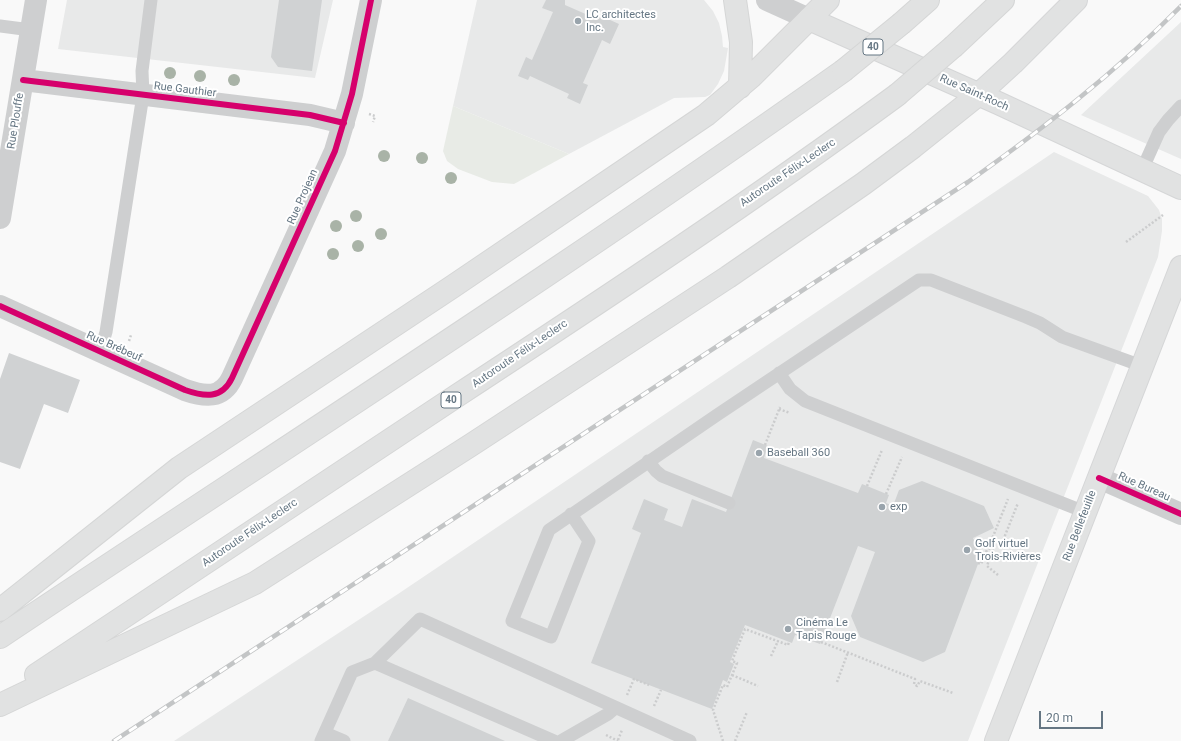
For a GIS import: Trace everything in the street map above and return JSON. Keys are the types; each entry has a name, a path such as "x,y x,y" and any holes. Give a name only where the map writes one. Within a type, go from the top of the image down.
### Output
{"main road":[{"path":"735,0 741,42 740,87"},
{"path":"0,610 179,468 452,287 692,125 740,87 828,0"},
{"name":"40","path":"0,637 243,475 494,311 735,148 843,71 928,0"},
{"name":"Autoroute Félix-Leclerc","path":"0,699 525,351 773,184 897,95 1003,0"},
{"path":"0,705 255,583 728,278 863,184 913,147 978,95 1013,63 1076,0"},
{"name":"Rue Saint-Roch","path":"809,19 1181,188"},
{"name":"Rue Bellefeuille","path":"996,741 1181,267"}],"street":[{"name":"Rue Plouffe","path":"0,218 36,0"},
{"name":"Rue Projean","path":"222,391 232,378 335,151 344,123 354,82 371,0"},
{"name":"Rue Saint-Roch","path":"767,0 809,19"},
{"name":"Rue Gauthier","path":"23,80 310,115 344,123"},
{"name":"Rue Brébeuf","path":"0,306 185,390 203,394 213,394 222,391"},
{"name":"Rue Bureau","path":"1099,478 1181,514"}],"lane":[{"path":"100,352 106,332 143,95 142,71 151,0"},
{"path":"0,26 31,30"},
{"path":"1142,170 1159,132 1181,106"},
{"path":"571,514 589,541 550,637 512,622 548,530 571,514 779,373 915,282 922,279 931,280 1040,322 1062,337 1142,366"},
{"path":"779,373 790,389 805,401 1085,512"},
{"path":"648,462 656,472 662,476 729,503"},
{"path":"344,741 323,737 352,672 375,663 420,619 690,741"},
{"path":"375,663 554,741"},
{"path":"561,741 608,714 615,708"}],"path":[{"path":"369,114 375,116 373,122"},
{"path":"1126,242 1163,215"},
{"path":"128,341 131,335"},
{"path":"765,445 779,409"},
{"path":"867,486 882,449"},
{"path":"886,494 902,456"},
{"path":"998,575 987,566 994,545 992,539 1008,498"},
{"path":"978,563 981,564 987,550 994,545 1002,543 1018,502"},
{"path":"976,545 986,542 994,545"},
{"path":"723,685 727,687 737,663 732,662 746,629 788,645 789,642"},
{"path":"771,656 778,641"},
{"path":"821,642 915,679 914,684 917,686 920,681 953,693"},
{"path":"836,682 848,652"},
{"path":"732,675 758,686"},
{"path":"631,687 634,679 650,685"},
{"path":"723,741 713,710 725,681"},
{"path":"657,699 661,690"},
{"path":"735,741 747,712"},
{"path":"602,733 618,741 624,724"}],"shaded area":[{"path":"67,0 333,0 315,78 58,49"},
{"path":"477,0 704,0 713,11 719,23 723,47 728,48 724,71 718,84 710,95 705,97 674,98 569,154 453,106"},
{"path":"1181,22 1181,159 1081,115"},
{"path":"453,106 569,154 514,184 492,182 458,169 447,161 443,151"},
{"path":"1054,152 1148,196 1159,210 1162,219 1162,231 1158,257 968,741 174,741 398,594"}],"building":[{"path":"279,0 322,0 312,71 278,67 271,57"},
{"path":"546,0 565,0 565,5 597,19 599,15 619,24 610,44 602,40 583,83 588,85 580,104 567,98 569,94 530,76 528,80 518,76 526,57 532,60 553,12 542,8"},
{"path":"9,353 80,380 68,413 44,404 20,469 0,462 0,379"},
{"path":"753,440 768,446 764,458 858,493 862,484 889,495 886,503 893,506 899,490 922,481 984,506 994,528 973,538 981,556 945,652 923,662 860,637 851,616 875,552 858,546 820,644 795,635 792,643 745,625 730,662 734,664 727,682 723,680 712,709 591,663 641,533 632,529 644,499 668,509 664,520 682,527 692,499 726,512"},
{"path":"408,698 505,741 388,741"}],"railway":[{"path":"114,741 968,182 1052,120 1079,98 1131,54 1181,6"}],"cycle path":[{"path":"0,306 185,390 206,395 218,393 223,390 232,378 335,151 352,94 371,0"},
{"path":"23,80 310,115 344,123"},
{"path":"1099,478 1181,514"}],"place":[{"name":"LC architectes Inc.","path":"578,21"},
{"name":"Baseball 360","path":"759,453"},
{"name":"exp","path":"882,507"},
{"name":"Golf virtuel Trois-Rivières","path":"967,550"},
{"name":"Cinéma Le Tapis Rouge","path":"788,629"}]}
